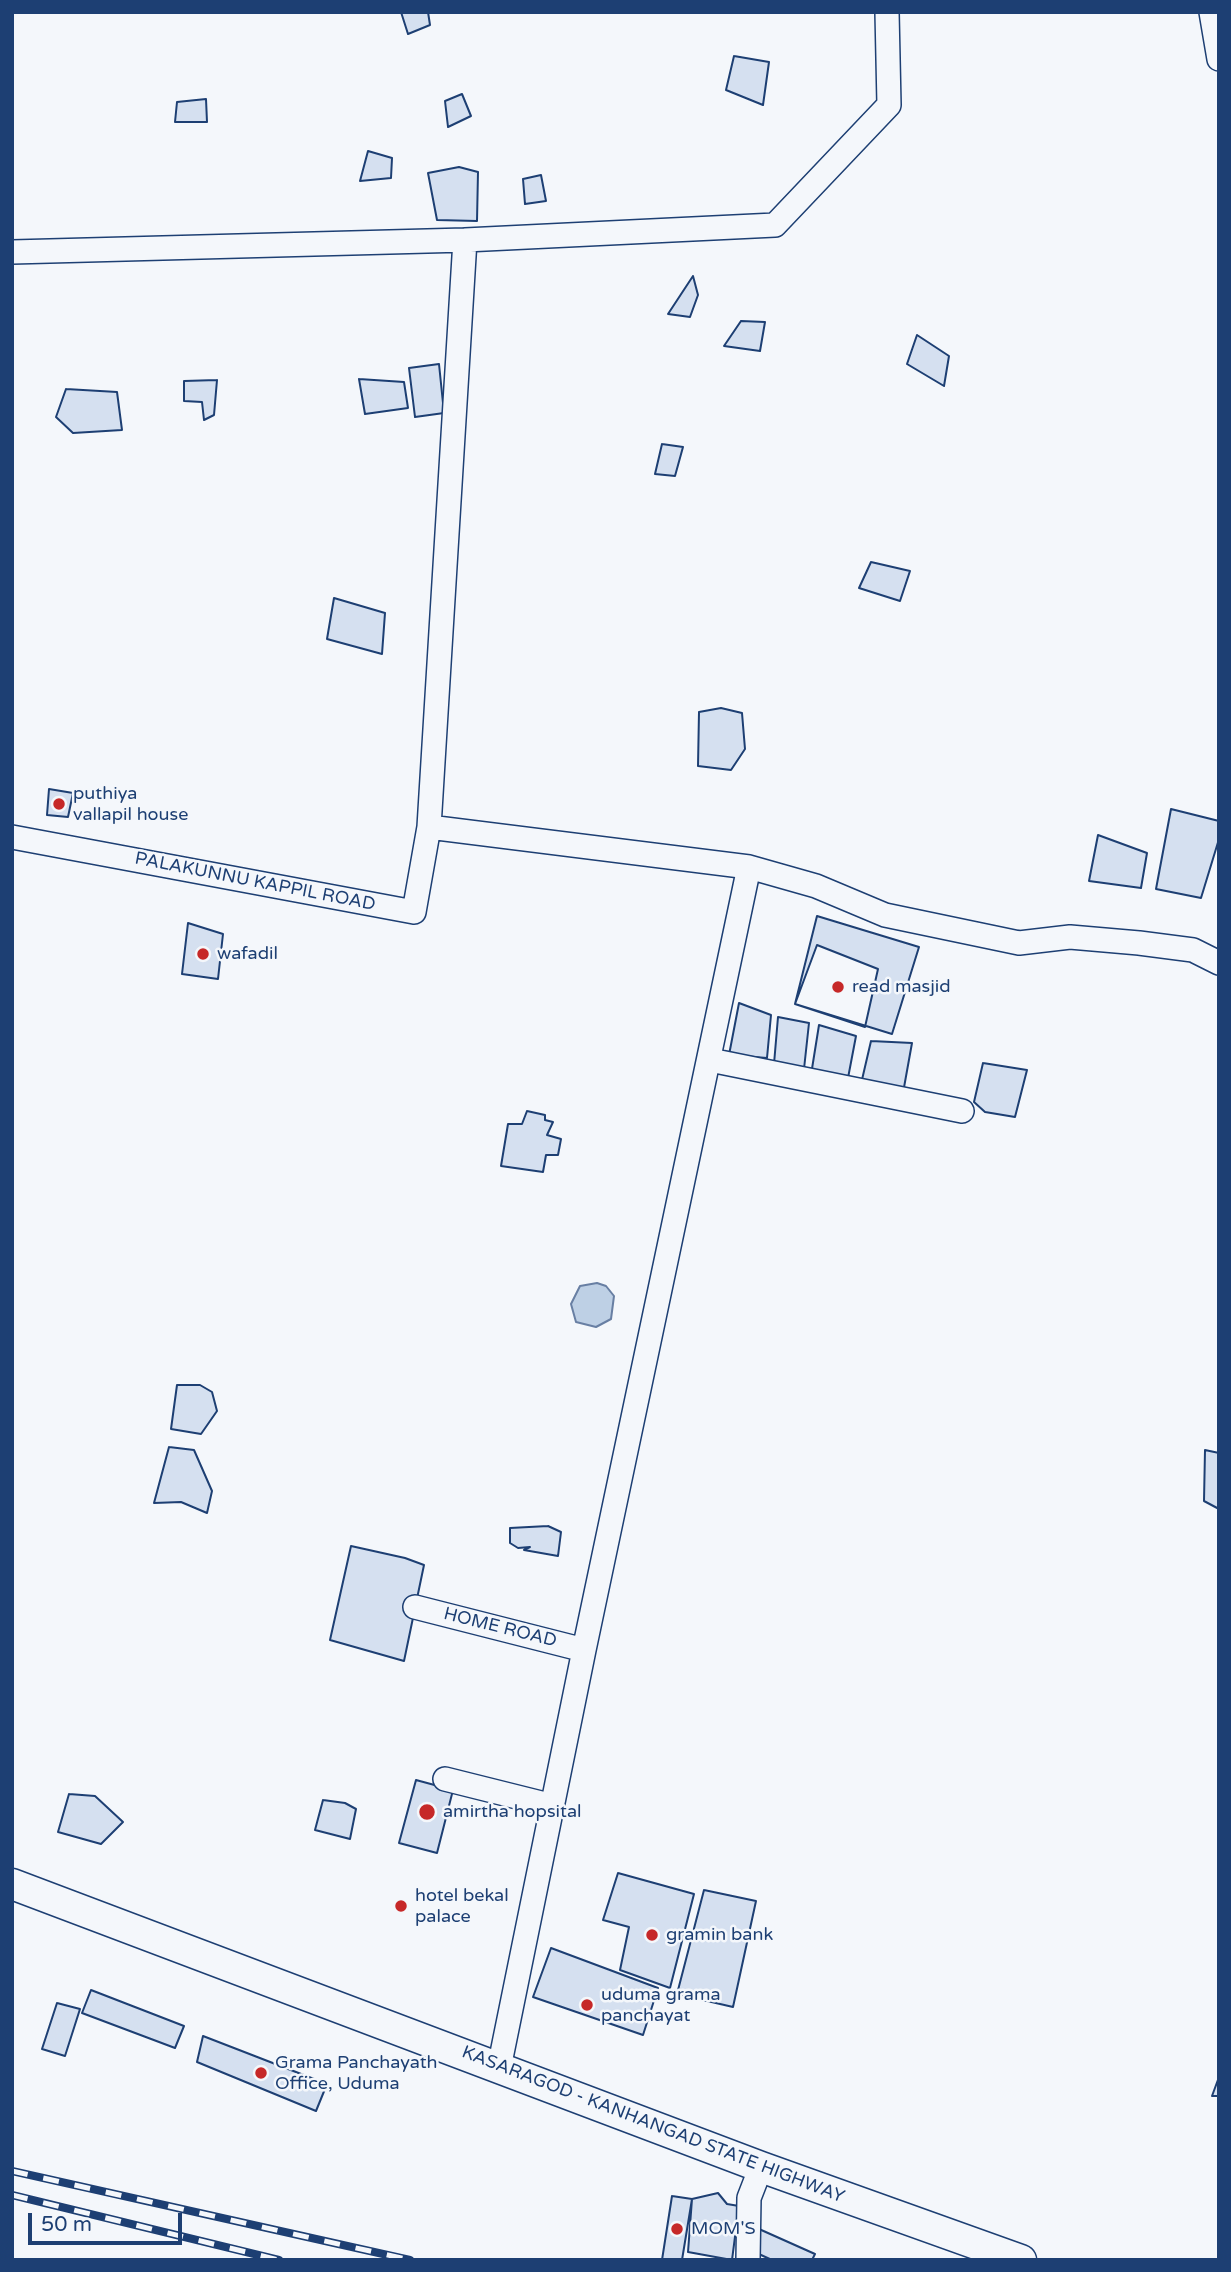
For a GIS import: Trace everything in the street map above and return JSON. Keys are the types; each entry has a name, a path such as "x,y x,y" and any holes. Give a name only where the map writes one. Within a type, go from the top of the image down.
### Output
{"main road":[{"name":"KASARAGOD - KANHANGAD STATE HIGHWAY","path":"12,1884 761,2167 1021,2260"}],"street":[{"path":"12,252 465,240 775,225 889,104 887,12"},
{"path":"1212,12 1219,60"},
{"path":"465,240 429,827 750,867 816,886 885,915 1019,943 1070,937 1139,943 1193,950 1219,962"},
{"name":"PALAKUNNU KAPPIL ROAD","path":"12,837 414,912 429,827"},
{"path":"499,2067 584,1650 750,867"},
{"path":"710,1060 962,1111"},
{"name":"HOME ROAD","path":"415,1607 584,1650"},
{"path":"445,1779 552,1807"},
{"path":"748,2260 749,2198 761,2167"}],"water":[{"path":"597,1283 606,1286 614,1296 611,1319 596,1327 576,1322 571,1304 580,1286"}],"building":[{"path":"401,12 428,12 430,25 408,34"},
{"path":"734,56 769,62 763,105 726,90"},
{"path":"462,94 471,116 448,127 445,101"},
{"path":"206,99 207,122 175,122 177,102"},
{"path":"368,151 392,158 391,178 360,181"},
{"path":"459,167 478,172 477,221 437,220 428,173"},
{"path":"541,175 546,201 525,204 523,179"},
{"path":"693,276 698,295 690,317 668,314"},
{"path":"741,321 765,322 760,351 724,346"},
{"path":"917,335 949,356 944,386 907,364"},
{"path":"439,364 444,413 415,417 409,368"},
{"path":"359,379 404,382 408,408 365,414"},
{"path":"217,380 214,415 204,420 202,402 184,401 184,381"},
{"path":"66,389 117,392 122,430 73,433 56,417"},
{"path":"662,444 683,447 675,476 655,474"},
{"path":"871,562 910,571 900,601 859,588"},
{"path":"334,598 385,613 382,654 327,639"},
{"path":"721,708 742,713 745,749 731,770 698,766 699,712"},
{"name":"puthiya vallapil house","path":"49,789 73,793 68,817 47,815"},
{"path":"1171,809 1219,821 1219,839 1201,898 1156,889"},
{"path":"1098,835 1147,853 1141,888 1089,881"},
{"path":"817,916 919,947 892,1034 795,1004"},
{"name":"wafadil","path":"188,923 223,934 218,979 182,974"},
{"name":"read masjid","path":"817,945 878,969 865,1027 795,1004"},
{"path":"739,1003 771,1015 767,1058 729,1055"},
{"path":"778,1017 809,1023 804,1069 774,1064"},
{"path":"819,1025 856,1036 848,1078 811,1075"},
{"path":"871,1041 912,1043 903,1093 861,1084"},
{"path":"983,1063 1027,1070 1015,1117 985,1112 974,1102"},
{"path":"527,1111 545,1115 545,1120 553,1122 547,1135 561,1139 558,1155 546,1155 543,1172 501,1166 508,1124 522,1124"},
{"path":"177,1385 200,1385 212,1392 217,1411 201,1434 171,1429"},
{"path":"169,1447 194,1450 212,1491 207,1513 181,1502 154,1503"},
{"path":"1205,1450 1219,1453 1219,1509 1204,1501"},
{"path":"548,1526 561,1532 558,1556 524,1550 530,1547 518,1548 510,1543 510,1528"},
{"path":"351,1546 424,1565 404,1661 330,1640"},
{"name":"amirtha hopsital","path":"416,1780 453,1790 437,1853 399,1843"},
{"path":"69,1794 95,1796 123,1822 101,1844 58,1832"},
{"path":"323,1800 345,1803 356,1809 350,1839 315,1830"},
{"path":"618,1873 694,1894 670,1988 620,1970 629,1927 603,1920"},
{"path":"704,1890 756,1901 733,2007 677,1994"},
{"path":"551,1948 658,1988 643,2035 533,1997"},
{"path":"91,1990 184,2026 175,2048 82,2013"},
{"path":"57,2003 80,2009 65,2056 42,2049"},
{"name":"Grama Panchayath Office, Uduma","path":"203,2036 327,2084 316,2111 197,2062"},
{"path":"1219,2077 1219,2096 1212,2096"},
{"path":"718,2193 727,2204 739,2206 732,2260 688,2252 692,2199"},
{"name":"MOM'S","path":"672,2196 692,2199 682,2260 662,2260"},
{"path":"759,2229 815,2254 812,2260 772,2260 750,2250"}],"railway":[{"path":"12,2171 410,2260"},
{"path":"12,2195 279,2260"}],"place":[{"name":"puthiya vallapil house","path":"59,804"},
{"name":"wafadil","path":"203,954"},
{"name":"read masjid","path":"838,987"},
{"name":"amirtha hopsital","path":"427,1812"},
{"name":"hotel bekal palace","path":"401,1906"},
{"name":"gramin bank","path":"652,1935"},
{"name":"uduma grama panchayat","path":"587,2005"},
{"name":"Grama Panchayath Office, Uduma","path":"261,2073"},
{"name":"MOM'S","path":"677,2229"}]}
